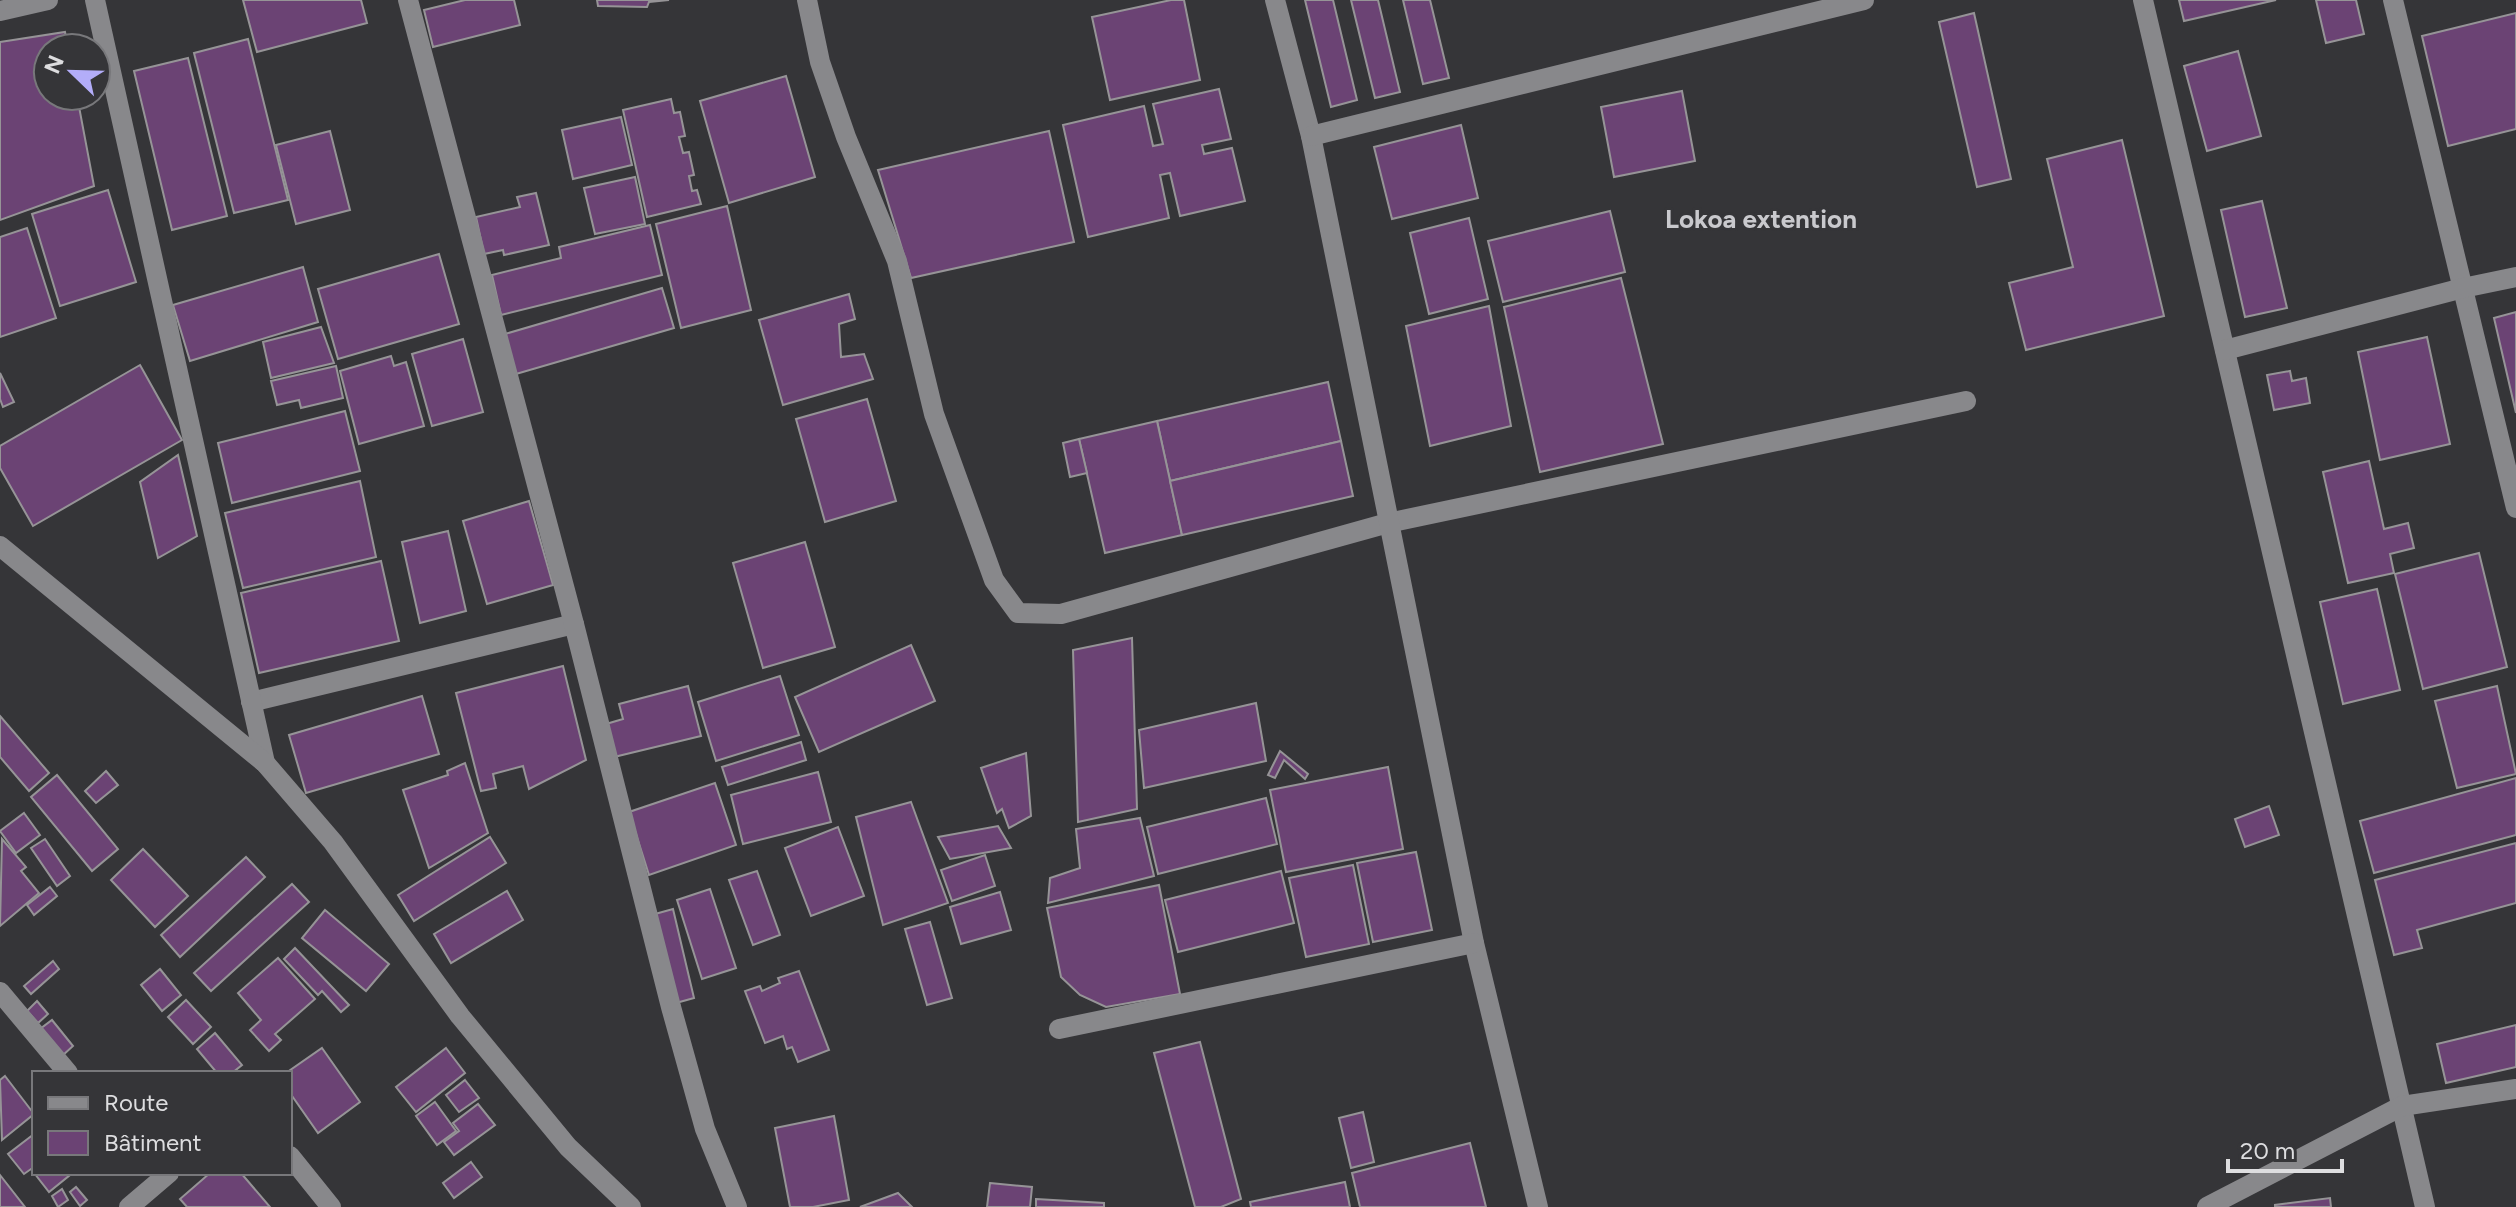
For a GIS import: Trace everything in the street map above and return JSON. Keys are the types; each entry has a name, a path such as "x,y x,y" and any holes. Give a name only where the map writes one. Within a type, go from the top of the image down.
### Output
{"street":[{"path":"0,11 48,0"},
{"path":"95,0 265,763"},
{"path":"408,0 574,624 675,1023 705,1129 737,1207"},
{"path":"807,0 820,62 840,122 897,261 934,414 994,580 1018,613 1061,614 1388,523 1966,401"},
{"path":"1275,0 1311,136 1474,943 1538,1207"},
{"path":"1311,136 1864,0"},
{"path":"2143,0 2425,1207"},
{"path":"2393,0 2516,508"},
{"path":"2225,350 2516,277"},
{"path":"0,546 265,763 333,842 460,1016 568,1147 631,1207"},
{"path":"251,702 574,624"},
{"path":"1059,1029 1474,943"},
{"path":"0,992 66,1071"},
{"path":"2207,1207 2402,1106 2516,1089"},
{"path":"292,1158 331,1207"},
{"path":"129,1207 160,1176"}],"building":[{"path":"243,0 361,0 367,23 257,52"},
{"path":"465,0 514,0 520,25 433,47 424,10"},
{"path":"597,0 669,0 649,2 647,7 598,6"},
{"path":"1184,0 1200,80 1110,100 1092,17"},
{"path":"1305,0 1333,0 1357,100 1331,107"},
{"path":"1351,0 1378,0 1400,92 1375,98"},
{"path":"1403,0 1430,0 1449,78 1423,84"},
{"path":"2179,0 2276,0 2184,21"},
{"path":"2316,0 2356,0 2364,34 2326,43"},
{"path":"1974,13 2011,179 1977,187 1939,22"},
{"path":"2516,13 2516,129 2448,146 2422,36"},
{"path":"32,37 32,112 80,112 94,186 0,220 0,42"},
{"path":"248,39 288,200 234,213 194,53"},
{"path":"2238,51 2261,136 2207,151 2184,66"},
{"path":"188,58 227,216 172,230 134,71"},
{"path":"786,76 815,177 729,203 700,101"},
{"path":"1219,89 1231,139 1202,145 1204,154 1232,148 1245,201 1180,216 1170,173 1160,175 1169,218 1088,237 1063,125 1144,106 1153,146 1163,144 1153,104"},
{"path":"1682,91 1695,161 1614,177 1601,107"},
{"path":"671,99 674,113 680,112 685,136 679,137 683,153 689,152 694,175 689,176 692,191 697,190 701,204 647,217 623,110"},
{"path":"621,117 632,165 573,179 562,130"},
{"path":"1461,125 1478,198 1392,219 1374,147"},
{"path":"330,131 350,210 296,224 276,145"},
{"path":"1049,131 1074,242 911,278 878,170"},
{"path":"2122,140 2164,316 2026,350 2009,283 2073,267 2047,159"},
{"path":"635,177 645,224 595,234 584,188"},
{"path":"108,190 136,282 60,306 32,214"},
{"path":"536,193 549,245 504,255 503,250 484,254 476,217 520,207 517,197"},
{"path":"2262,201 2287,308 2245,317 2221,210"},
{"path":"727,206 751,310 681,328 656,224"},
{"path":"1610,211 1625,272 1503,302 1488,241"},
{"path":"1469,218 1488,299 1429,314 1410,233"},
{"path":"650,225 662,275 501,315 492,275 561,258 559,247"},
{"path":"27,228 56,318 0,337 0,237"},
{"path":"439,254 459,324 338,359 318,289"},
{"path":"303,267 318,322 190,361 173,305"},
{"path":"1621,278 1663,444 1540,472 1504,307"},
{"path":"662,288 674,328 516,374 505,334"},
{"path":"849,294 855,319 839,324 841,357 864,354 873,379 783,405 759,320"},
{"path":"1489,306 1511,426 1430,446 1406,326"},
{"path":"2516,312 2516,413 2494,318"},
{"path":"321,327 334,363 271,378 263,342"},
{"path":"2427,337 2450,444 2380,460 2358,352"},
{"path":"463,339 483,412 432,426 412,354"},
{"path":"391,356 394,366 406,362 424,426 359,444 340,371"},
{"path":"140,365 182,440 33,526 0,468 0,446"},
{"path":"336,366 343,398 301,408 299,400 277,405 271,381"},
{"path":"2290,371 2292,381 2306,378 2310,403 2274,410 2267,375"},
{"path":"0,373 14,402 3,407 0,399"},
{"path":"1328,382 1341,441 1170,481 1157,421"},
{"path":"867,399 896,501 825,522 796,419"},
{"path":"345,411 360,471 232,503 218,443"},
{"path":"1157,421 1182,535 1105,553 1079,439"},
{"path":"1079,439 1087,473 1070,477 1063,443"},
{"path":"1341,441 1353,496 1182,535 1170,481"},
{"path":"178,455 197,536 158,558 140,482"},
{"path":"2369,461 2384,529 2408,523 2414,548 2390,554 2394,573 2348,583 2323,472"},
{"path":"360,481 376,557 243,588 225,513"},
{"path":"529,501 553,585 487,604 463,521"},
{"path":"448,531 466,611 420,623 402,542"},
{"path":"805,542 835,647 763,668 733,563"},
{"path":"2479,553 2507,667 2423,689 2395,574"},
{"path":"381,561 399,641 259,673 241,593"},
{"path":"2377,589 2400,690 2343,704 2320,602"},
{"path":"1132,638 1137,809 1078,822 1073,650"},
{"path":"911,645 935,701 819,752 795,697"},
{"path":"563,666 586,760 529,789 523,766 493,774 496,788 481,791 456,693"},
{"path":"780,676 799,735 716,761 698,702"},
{"path":"688,686 701,736 614,757 606,724 623,719 619,704"},
{"path":"2497,686 2516,774 2457,788 2435,701"},
{"path":"422,696 439,754 306,793 289,735"},
{"path":"1256,703 1266,761 1144,788 1139,730"},
{"path":"0,716 49,773 29,791 0,757"},
{"path":"801,742 806,760 728,785 722,767"},
{"path":"1280,751 1308,774 1305,779 1284,760 1275,778 1268,775"},
{"path":"1026,753 1031,816 1009,828 1002,809 997,813 981,768"},
{"path":"465,763 488,833 429,868 403,790 448,775 447,771"},
{"path":"1388,767 1403,849 1286,872 1270,790"},
{"path":"106,771 118,785 96,803 85,791"},
{"path":"818,772 831,822 743,844 731,795"},
{"path":"57,775 118,849 92,871 31,797"},
{"path":"2516,778 2516,835 2374,873 2360,821"},
{"path":"715,783 736,845 649,875 629,812"},
{"path":"1266,798 1277,844 1158,874 1147,827"},
{"path":"911,802 948,903 883,925 856,817"},
{"path":"2269,806 2279,835 2245,847 2235,819"},
{"path":"24,813 40,835 16,853 0,831"},
{"path":"1140,818 1154,876 1048,903 1050,878 1080,868 1076,829"},
{"path":"998,826 1011,848 950,859 938,837"},
{"path":"838,827 864,896 811,916 785,848"},
{"path":"490,837 506,863 414,921 398,895"},
{"path":"2,839 26,867 21,871 39,893 0,926"},
{"path":"45,839 70,876 57,886 31,848"},
{"path":"2516,843 2516,903 2417,930 2422,948 2394,955 2375,880"},
{"path":"143,849 188,896 155,927 111,880"},
{"path":"1416,852 1432,930 1373,942 1357,863"},
{"path":"985,855 995,886 952,901 941,870"},
{"path":"246,857 265,877 180,957 161,935"},
{"path":"1353,865 1369,944 1306,957 1289,878"},
{"path":"757,871 780,935 753,945 729,880"},
{"path":"1281,871 1294,923 1178,952 1165,900"},
{"path":"292,884 309,902 211,991 194,973"},
{"path":"1159,885 1180,994 1106,1007 1080,995 1061,977 1047,908"},
{"path":"50,887 57,896 34,915 27,905"},
{"path":"710,889 736,968 702,979 677,900"},
{"path":"507,891 523,920 451,963 434,934"},
{"path":"1000,892 1011,930 961,944 950,907"},
{"path":"673,909 694,998 676,1003 655,914"},
{"path":"325,910 389,964 366,991 302,938"},
{"path":"930,922 952,998 927,1005 905,929"},
{"path":"295,948 349,1005 341,1012 322,991 318,995 284,959"},
{"path":"278,958 315,999 275,1034 281,1040 269,1051 250,1030 261,1020 238,993"},
{"path":"53,961 59,969 31,994 24,986"},
{"path":"160,969 181,995 162,1011 141,985"},
{"path":"799,971 829,1050 798,1062 792,1047 787,1049 783,1036 765,1043 745,991 760,986 762,991 780,983 778,978"},
{"path":"186,1000 211,1027 193,1044 168,1017"},
{"path":"37,1001 48,1014 38,1023 27,1011"},
{"path":"52,1020 73,1046 62,1056 40,1029"},
{"path":"2516,1025 2516,1067 2446,1083 2437,1044"},
{"path":"215,1033 242,1065 234,1071 215,1071 197,1049"},
{"path":"1200,1042 1241,1199 1221,1207 1195,1207 1154,1053"},
{"path":"322,1048 360,1102 318,1133 292,1096 292,1071 289,1071"},
{"path":"446,1048 465,1073 416,1112 396,1087"},
{"path":"5,1076 32,1111 32,1116 2,1140 0,1080"},
{"path":"465,1080 479,1098 459,1112 446,1095"},
{"path":"435,1102 456,1131 437,1145 416,1116"},
{"path":"478,1104 495,1125 454,1155 444,1142 459,1131 453,1123"},
{"path":"1363,1112 1374,1162 1351,1168 1339,1118"},
{"path":"834,1116 849,1200 813,1207 790,1207 775,1128"},
{"path":"32,1136 32,1170 24,1174 8,1154"},
{"path":"1470,1143 1486,1207 1360,1207 1352,1173"},
{"path":"471,1162 482,1177 454,1198 443,1183"},
{"path":"0,1175 25,1207 0,1207"},
{"path":"36,1175 70,1175 49,1192"},
{"path":"208,1175 243,1175 270,1207 187,1207 180,1199"},
{"path":"1345,1182 1350,1207 1251,1207 1250,1202"},
{"path":"990,1183 1032,1187 1030,1207 987,1207"},
{"path":"76,1187 87,1200 80,1206 70,1192"},
{"path":"62,1189 68,1200 58,1207 52,1196"},
{"path":"898,1193 912,1207 860,1207"},
{"path":"2330,1198 2331,1207 2275,1207 2275,1205"},
{"path":"1036,1199 1104,1203 1104,1207 1036,1207"}],"district":[{"name":"Lokoa extention","path":"1761,219"}]}
